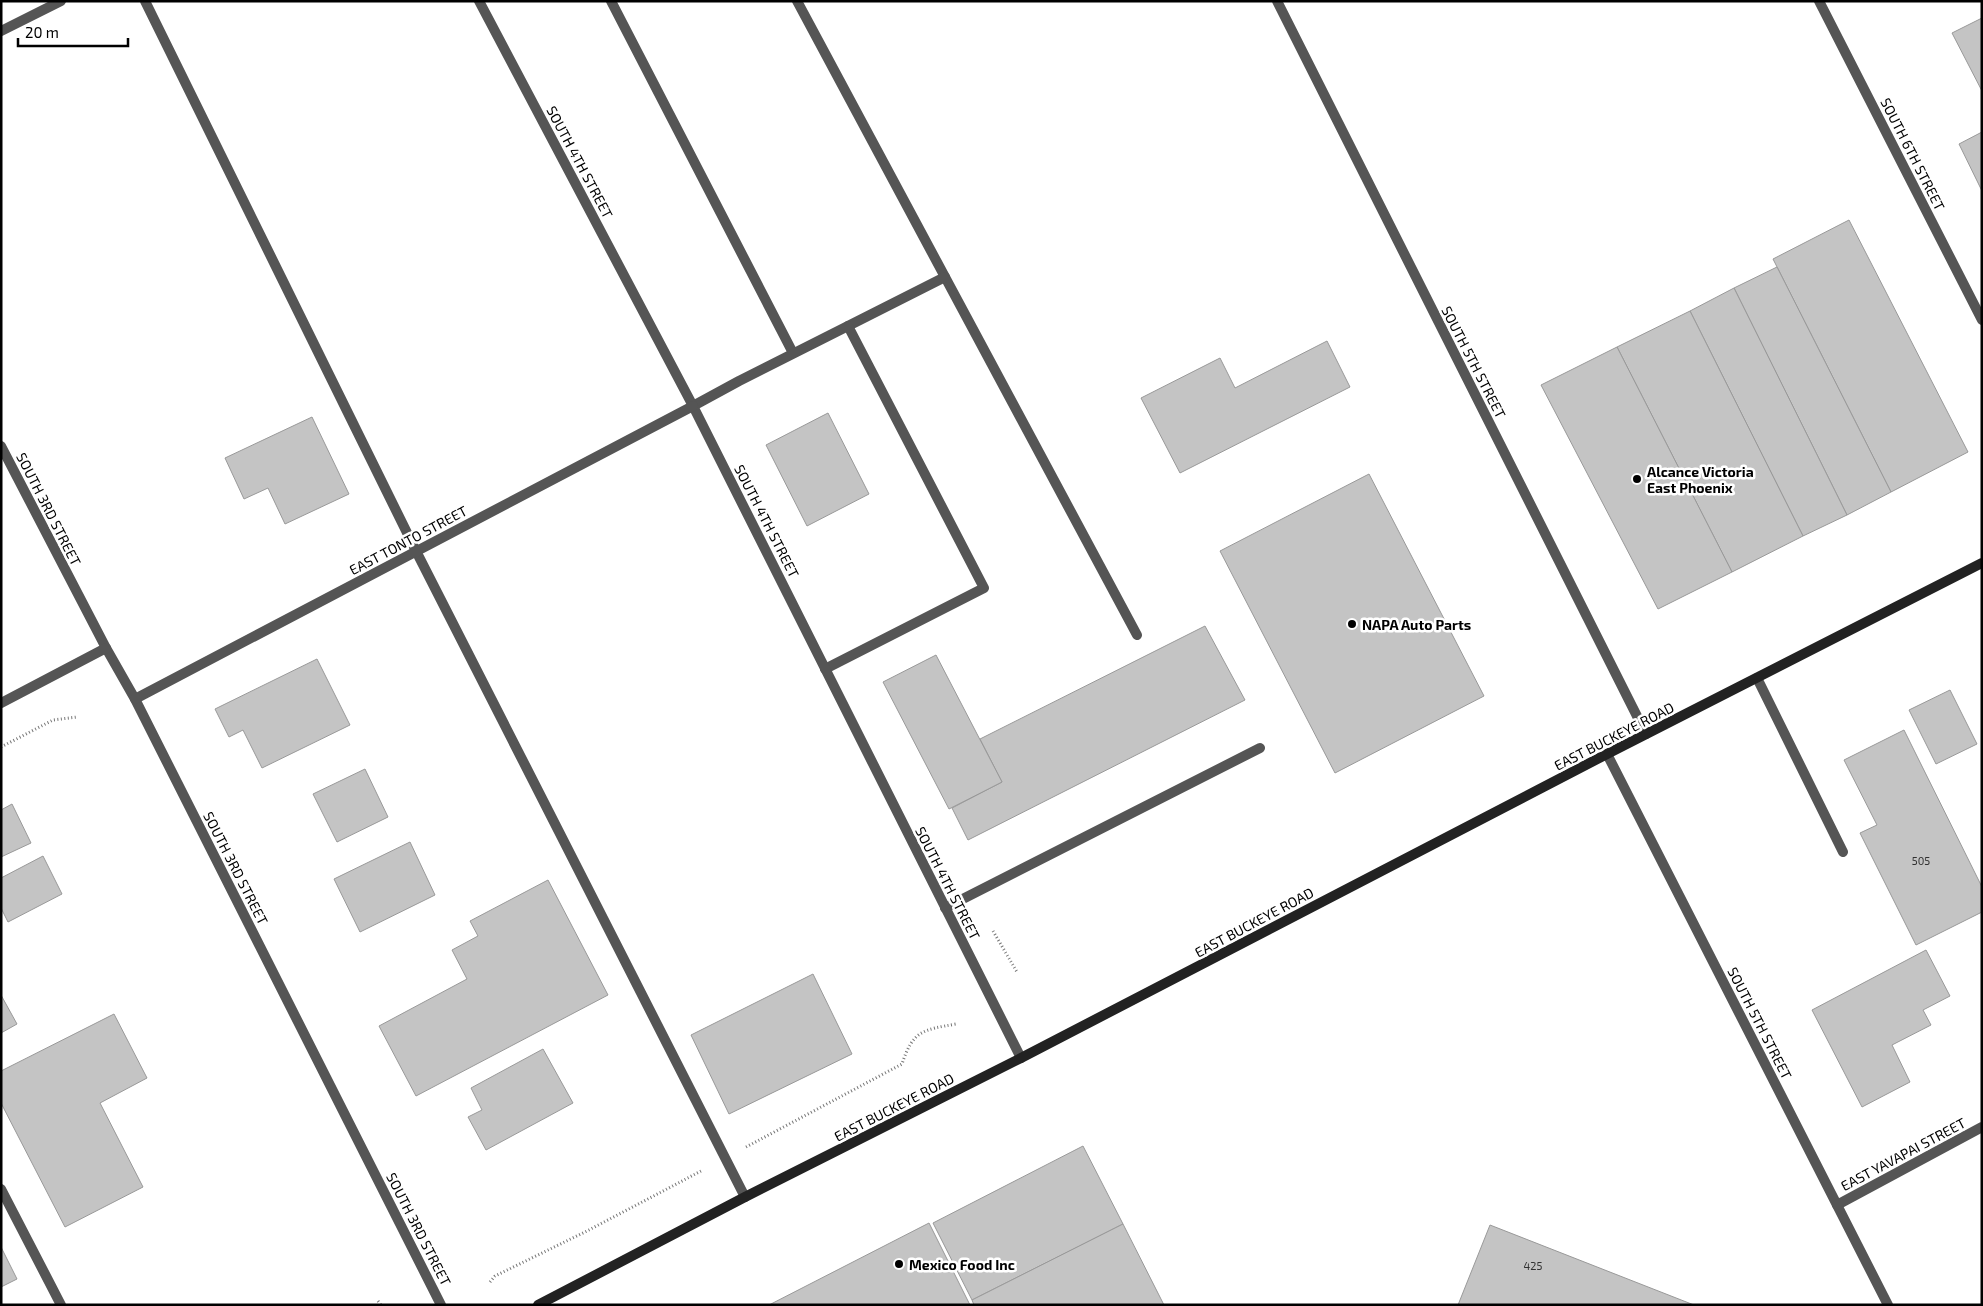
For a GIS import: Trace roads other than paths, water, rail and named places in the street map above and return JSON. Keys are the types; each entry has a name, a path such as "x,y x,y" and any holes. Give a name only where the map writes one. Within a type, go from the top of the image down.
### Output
{"main road":[{"name":"EAST BUCKEYE ROAD","path":"538,1305 745,1197 1021,1058 1607,754 1982,563"}],"street":[{"path":"1,31 61,1"},
{"path":"145,1 416,551 745,1197"},
{"name":"SOUTH 4TH STREET","path":"479,1 693,406 1021,1058"},
{"path":"611,1 793,354"},
{"path":"797,1 1137,635"},
{"name":"SOUTH 5TH STREET","path":"1277,1 1646,734"},
{"name":"SOUTH 6TH STREET","path":"1819,1 1982,320"},
{"name":"EAST TONTO STREET","path":"135,698 793,354 945,277"},
{"path":"825,669 984,588 848,326"},
{"name":"SOUTH 3RD STREET","path":"1,446 106,648 135,698 442,1305"},
{"path":"1,703 106,648"},
{"path":"1757,678 1843,852"},
{"path":"946,908 1260,748"},
{"name":"SOUTH 5TH STREET","path":"1607,754 1888,1305"},
{"name":"EAST YAVAPAI STREET","path":"1837,1205 1982,1127"},
{"path":"1,1190 60,1305"}],"place":[{"name":"Alcance Victoria East Phoenix","path":"1637,479"},
{"name":"NAPA Auto Parts","path":"1352,624"},
{"name":"Mexico Food Inc","path":"899,1264"}]}
